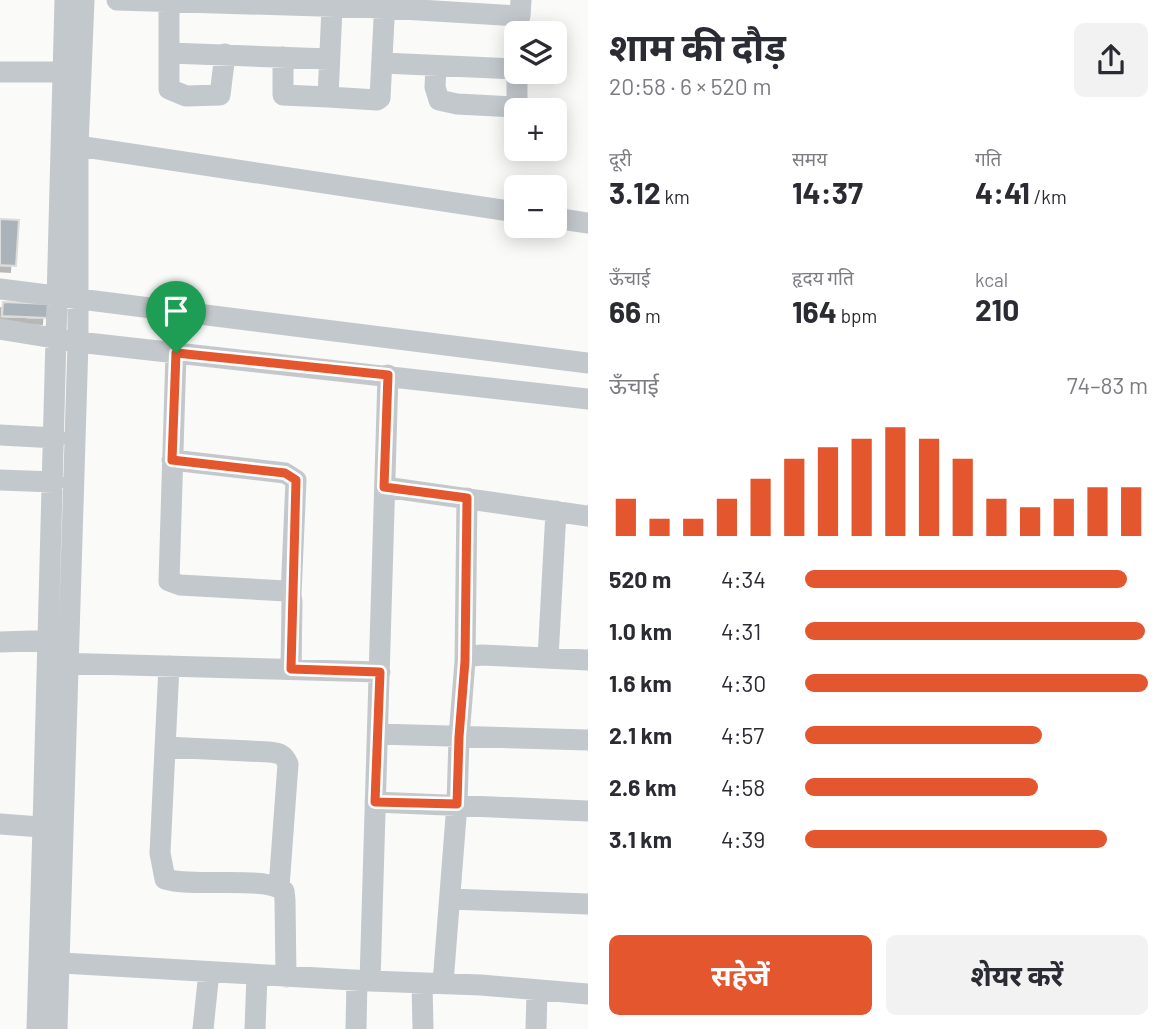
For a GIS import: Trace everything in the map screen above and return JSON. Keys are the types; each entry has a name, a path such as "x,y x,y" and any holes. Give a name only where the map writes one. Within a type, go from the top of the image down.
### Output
{"street":[{"path":"57,1029 49,963 69,298 72,72 65,0"},
{"path":"72,72 84,0"},
{"path":"117,0 297,3 332,7 385,4 443,6 520,16"},
{"path":"169,2 169,89 186,96 220,95 225,54"},
{"path":"282,57 282,95 376,100 380,98 385,4"},
{"path":"328,97 332,7"},
{"path":"169,53 329,59"},
{"path":"383,63 504,69"},
{"path":"436,66 436,96 439,100 457,104 514,107 516,84"},
{"path":"0,72 72,72"},
{"path":"70,145 504,210"},
{"path":"567,220 588,223"},
{"path":"0,289 588,363"},
{"path":"0,329 176,353 585,399 588,356"},
{"path":"58,640 54,482 56,438 68,340"},
{"path":"176,353 169,581 180,585 286,591 291,595"},
{"path":"356,1029 363,981 375,802 388,375"},
{"path":"0,435 56,438"},
{"path":"172,460 285,473 296,480 291,669"},
{"path":"0,481 54,482"},
{"path":"384,487 588,516"},
{"path":"443,984 465,661 467,498"},
{"path":"548,658 556,511"},
{"path":"0,642 58,640"},
{"path":"465,661 472,656 482,655 588,660"},
{"path":"57,663 380,672"},
{"path":"169,666 160,853 165,879 256,884 279,887 284,891 286,977"},
{"path":"378,734 588,740"},
{"path":"165,747 281,753 286,758 288,764 279,887"},
{"path":"375,802 588,811"},
{"path":"0,824 52,828"},
{"path":"450,899 588,904"},
{"path":"49,963 588,994"},
{"path":"37,1029 49,963"},
{"path":"203,1029 209,972"},
{"path":"256,1029 257,975"},
{"path":"422,983 423,1029"},
{"path":"536,1029 537,991"}],"building":[{"path":"0,219 19,220 16,266 0,265"},
{"path":"3,302 49,304 48,318 2,316"}],"route":[{"path":"176,353 388,375 384,487 467,498 465,661 457,804 375,802 380,672 291,669 296,480 285,473 172,460 176,353"}]}
